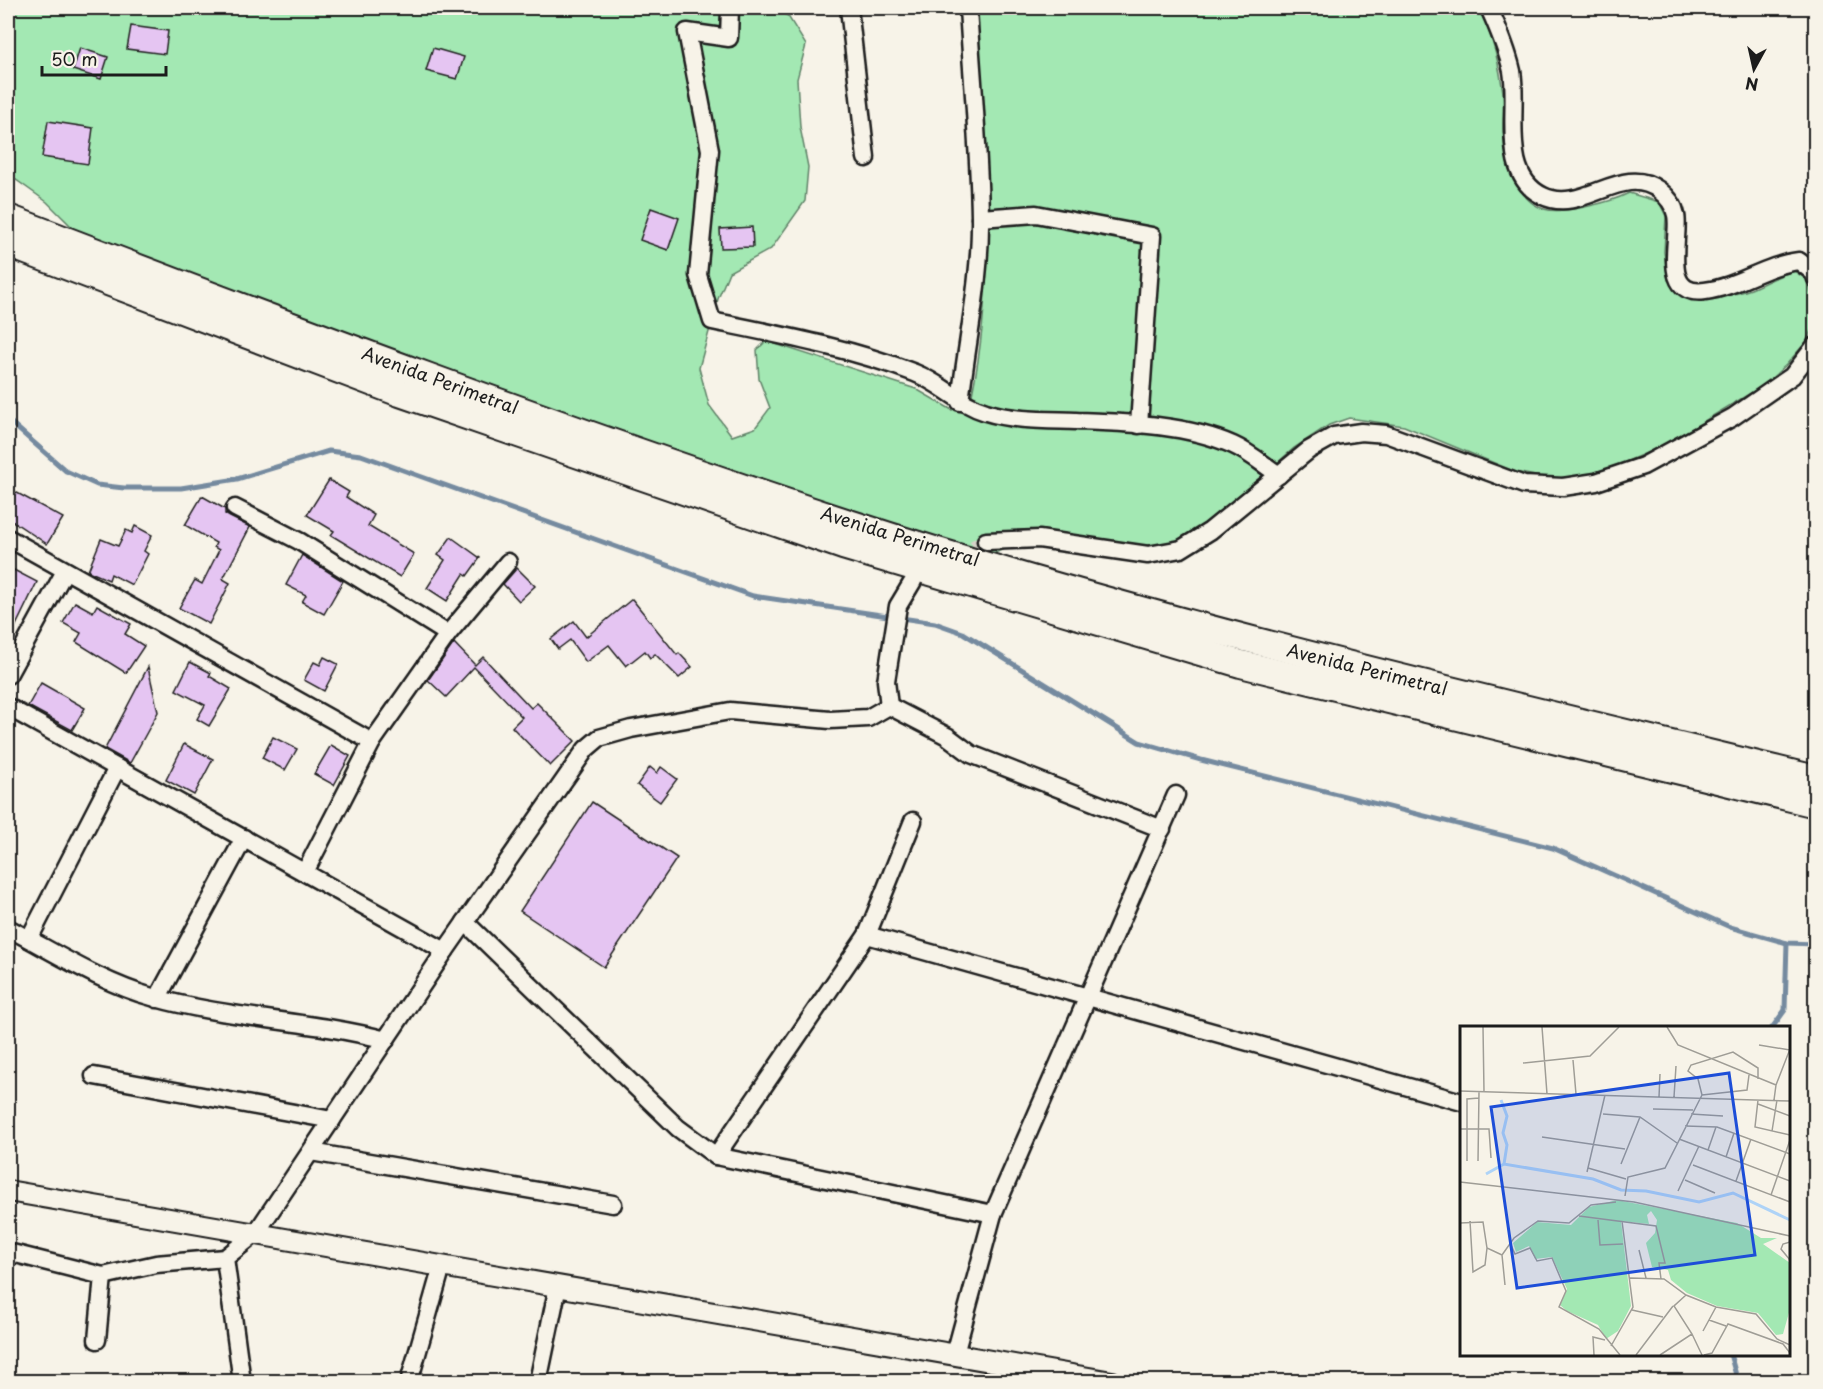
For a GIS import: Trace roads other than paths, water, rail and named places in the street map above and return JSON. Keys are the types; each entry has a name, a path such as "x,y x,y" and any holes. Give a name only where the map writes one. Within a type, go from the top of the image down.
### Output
{"main road":[{"name":"Avenida Perimetral","path":"8,218 408,371 851,523 1247,641 1815,779"},
{"name":"Avenida Perimetral","path":"8,244 400,393 843,546 1241,664 1815,804"}],"street":[{"path":"730,8 729,38 687,33 710,150 698,275 712,321 818,343 914,373 942,385 960,402 987,413 1038,420 1139,425 1194,432 1234,445 1279,475"},
{"path":"849,8 866,158"},
{"path":"960,402 967,339 975,306 980,218 968,8"},
{"path":"1489,8 1502,36 1512,73 1515,154 1521,174 1529,188 1546,198 1567,199 1588,197 1621,182 1646,182 1671,200 1677,216 1675,272 1684,286 1702,292 1731,285 1782,263 1799,261 1814,273 1815,279"},
{"path":"980,218 1036,214 1152,236 1139,425"},
{"path":"987,541 1039,539 1148,555 1181,549 1210,531 1309,450 1334,436 1361,432 1386,434 1524,485 1563,487 1596,482 1643,466 1733,417 1792,376 1815,345"},
{"path":"235,508 299,541 448,634"},
{"path":"8,538 372,742"},
{"path":"305,872 372,742 448,634 508,562"},
{"path":"8,675 65,571"},
{"path":"889,706 886,681 898,606 913,581"},
{"path":"889,706 947,736 971,754 1162,829"},
{"path":"8,1252 103,1276 156,1264 225,1258 256,1233 465,922 586,749 599,738 730,711 830,720 868,718 889,706"},
{"path":"8,707 446,951"},
{"path":"28,939 117,768"},
{"path":"955,1354 993,1214 1176,795"},
{"path":"716,1156 867,934 913,821"},
{"path":"157,999 244,838"},
{"path":"465,922 678,1128 716,1156 993,1214"},
{"path":"8,928 98,975 157,999 223,1013 356,1032 386,1040"},
{"path":"867,934 1087,999 1460,1102"},
{"path":"94,1076 332,1120"},
{"path":"311,1152 613,1204"},
{"path":"8,1191 1112,1382"},
{"path":"225,1258 242,1382"},
{"path":"409,1382 442,1266"},
{"path":"97,1341 103,1276"},
{"path":"538,1382 558,1286"}],"waterway":[{"path":"8,420 66,471 97,485 124,488 181,488 237,479 329,451 361,455 753,596 935,623 963,633 1139,742 1201,760 1553,848 1730,927 1787,943 1816,944"},
{"path":"1773,1026 1785,1010 1787,943"},
{"path":"1731,1356 1738,1382"}],"tunnel":[{"path":"953,560 986,541"}]}
